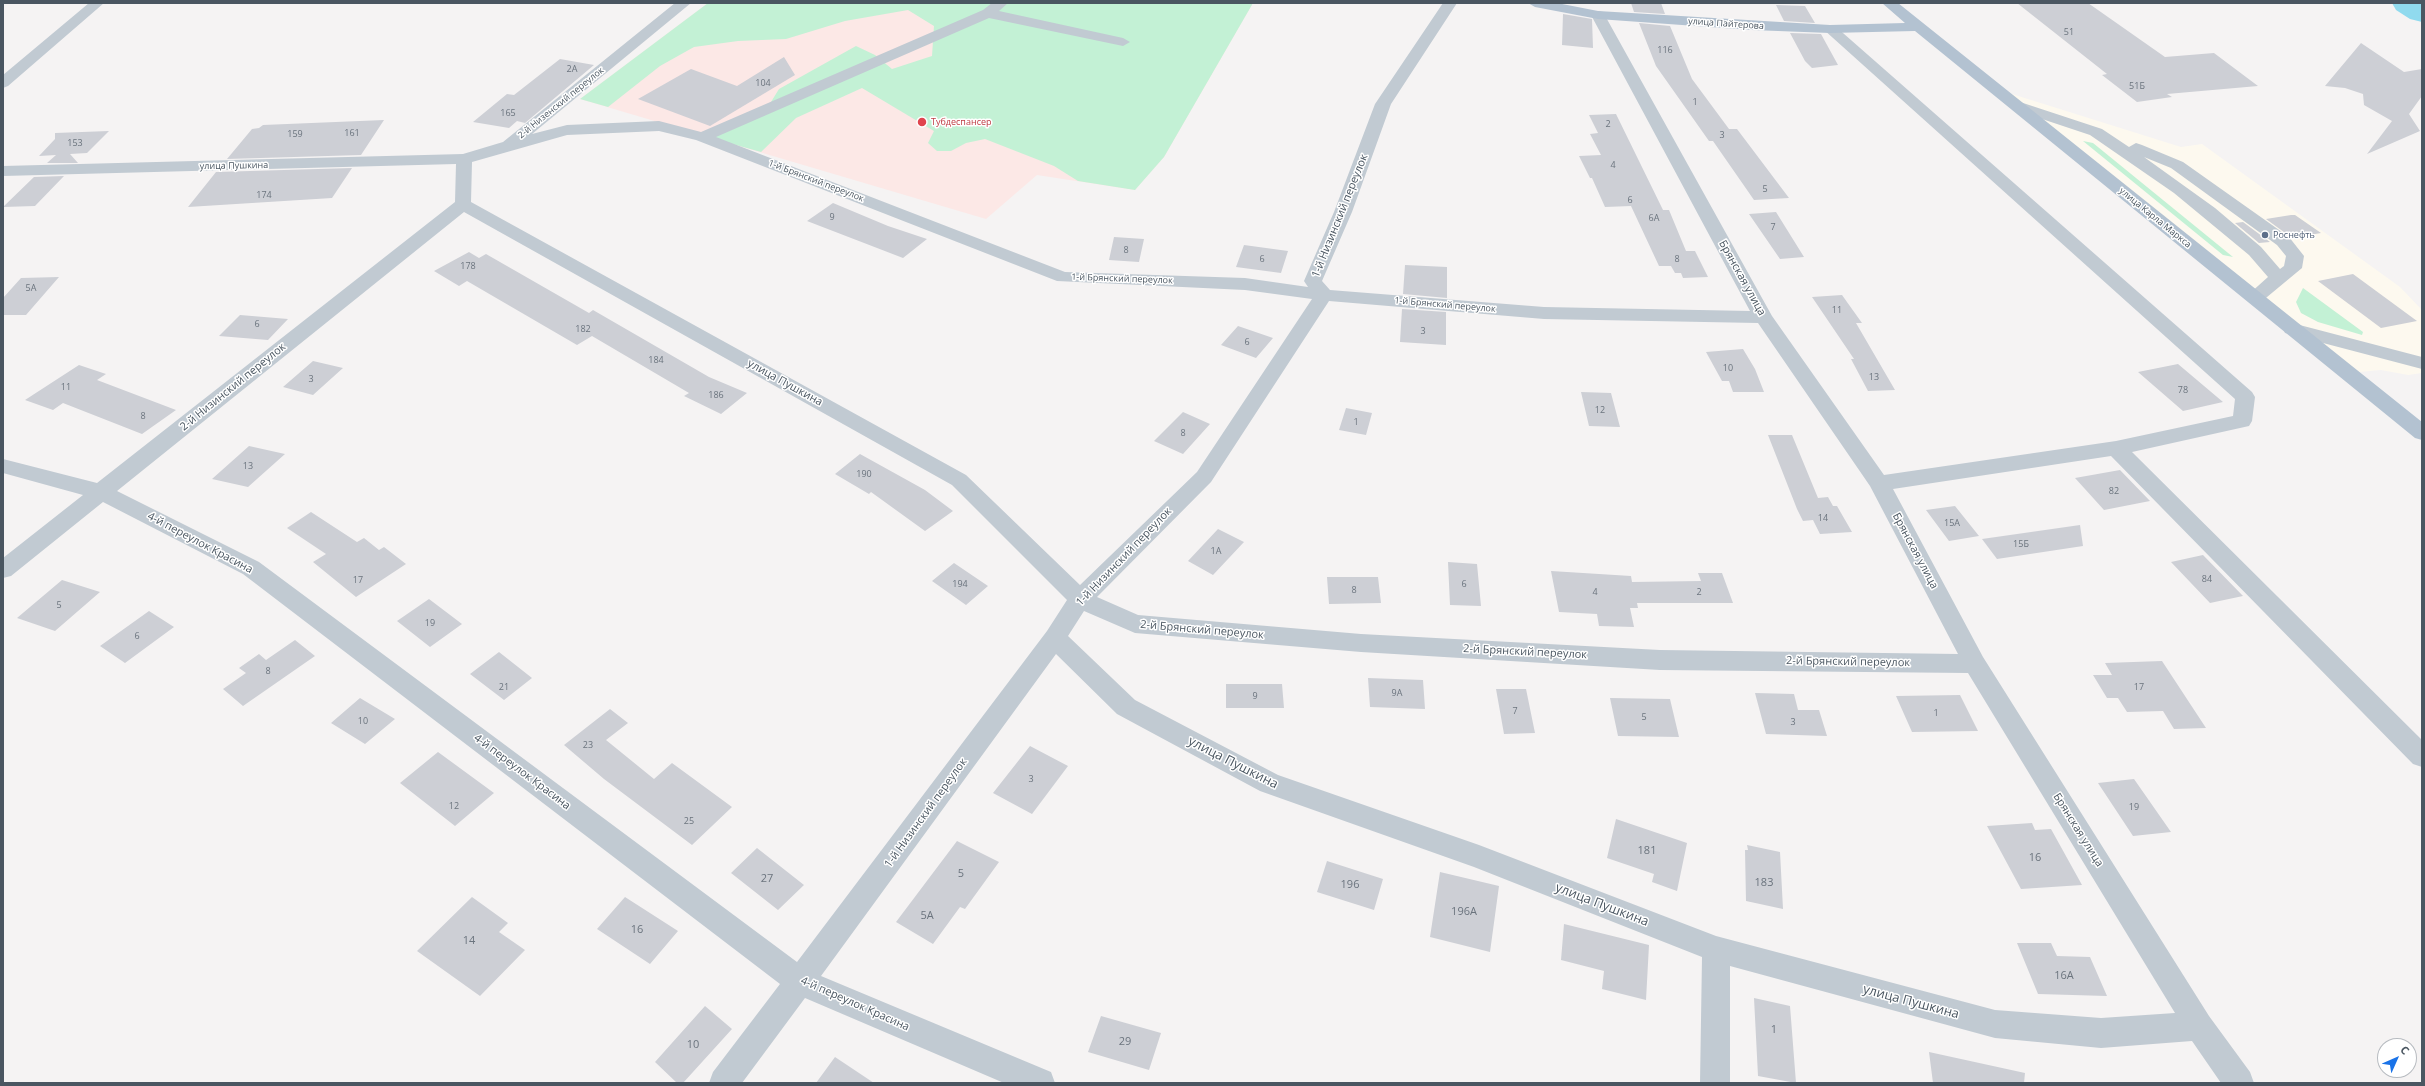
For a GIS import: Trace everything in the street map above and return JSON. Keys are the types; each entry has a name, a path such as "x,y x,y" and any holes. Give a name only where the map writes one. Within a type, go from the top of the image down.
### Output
{"main road":[{"name":"улица Пайтерова","path":"1535,3 1598,15 1752,26 1830,29 1918,27"},
{"name":"улица Карла Маркса","path":"1889,3 2020,107 2422,433"}],"street":[{"path":"3,82 97,3"},
{"name":"2-й Низенский переулок","path":"464,159 509,145 684,3"},
{"path":"702,137 988,13 1001,3"},
{"name":"1-й Низинский переулок","path":"724,1083 801,982 1055,638 1080,599 1204,477 1324,295 1313,282 1343,212 1384,104 1450,3"},
{"path":"988,13 1123,42"},
{"name":"Брянская улица","path":"1598,15 1763,317 1879,483 1976,664 2199,1026 2239,1083"},
{"path":"1830,29 2245,397 2242,421 2116,448 1879,483"},
{"path":"2020,107 2096,132 2177,165 2283,241 2295,256 2293,268 2255,298"},
{"name":"1-й Брянский переулок","path":"509,145 567,130 608,127 660,126 702,137 1063,277 1245,284 1324,295 1544,313 1763,317"},
{"path":"2078,126 2276,280"},
{"path":"2096,132 2180,189 2209,212 2255,251 2276,280"},
{"path":"462,204 464,159"},
{"name":"улица Пушкина","path":"3,171 464,159"},
{"name":"улица Пушкина","path":"462,204 958,480 1080,599"},
{"name":"2-й Низинский переулок","path":"3,570 462,204"},
{"path":"2292,329 2422,363"},
{"path":"2116,448 2422,756"},
{"name":"4-й переулок Красина","path":"3,466 101,492 252,568 801,982 1040,1083"},
{"name":"2-й Брянский переулок","path":"1080,599 1135,624 1361,643 1660,660 1976,664"},
{"name":"улица Пушкина","path":"1055,638 1126,707 1269,783 1480,857 1716,950 1995,1024 2101,1033 2199,1026"},
{"path":"1715,1083 1716,950"}],"shaded area":[{"name":"Тубдеспансер","path":"708,3 1253,3 1164,157 1135,190 1037,175 986,219 580,99"},
{"path":"1996,89 2181,147 2202,144 2400,287 2422,310 2422,373 2408,375 2381,370 2348,373"}],"green space":[{"name":"Тубдеспансер","path":"708,3 1253,3 1164,157 1135,190 1078,181 1054,166 985,139 966,143 951,151 937,151 928,143 934,131 862,88 796,118 761,152 711,138 763,115 779,89 856,46 875,55 892,69 932,56 934,26 908,10 845,21 786,39 738,41 694,47 660,66 608,107 580,99"},
{"path":"2083,141 2093,143 2233,257 2223,255"},
{"path":"2303,288 2363,332 2362,335 2318,322 2301,313 2296,302"}],"building":[{"path":"1631,3 1661,3 1665,14 1634,12"},
{"path":"2017,3 2088,3 2165,57 2214,53 2258,86 2167,94 2172,97 2137,102 2102,75 2107,74"},
{"path":"1776,5 1805,6 1815,23 1784,21"},
{"path":"1563,14 1592,19 1593,48 1562,45"},
{"path":"1639,23 1670,26 1692,79 1729,129 1737,129 1789,198 1754,200 1713,141 1709,141 1656,66"},
{"path":"1790,33 1821,34 1838,65 1812,68 1805,61"},
{"path":"2361,43 2404,72 2422,69 2422,96 2409,114 2420,131 2367,154 2392,121 2364,105 2363,94 2345,88 2325,86"},
{"path":"784,57 795,75 710,126 638,99 691,69 737,86"},
{"path":"560,59 594,65 525,123 517,121 509,128 473,122 507,94 514,95"},
{"path":"1616,114 1663,210 1669,210 1686,251 1695,251 1708,277 1683,278 1681,273 1675,273 1671,266 1659,266 1631,206 1605,207 1592,178 1590,178 1579,156 1601,155 1590,134 1598,133 1589,115"},
{"path":"384,120 361,155 227,159 252,129 259,128 263,125"},
{"path":"109,131 87,153 70,154 78,163 47,163 56,155 39,156 55,139 55,133"},
{"path":"352,168 332,198 188,207 216,172"},
{"path":"64,176 35,206 3,207 34,177"},
{"path":"833,203 888,226 927,239 903,258 807,221"},
{"path":"1776,212 1804,257 1780,259 1749,214"},
{"path":"2295,215 2321,233 2292,238 2266,219"},
{"path":"2243,222 2270,242 2259,243 2235,223"},
{"path":"1114,237 1144,239 1139,262 1109,260"},
{"path":"1244,245 1288,251 1281,273 1236,267"},
{"path":"469,252 479,258 486,254 589,313 593,310 709,377 747,393 721,414 684,396 689,393 592,336 577,345 467,281 459,286 434,271"},
{"path":"1405,265 1447,267 1447,298 1403,294"},
{"path":"2353,274 2417,321 2381,328 2318,281"},
{"path":"59,277 26,315 3,315 3,298 21,278"},
{"path":"1842,295 1862,323 1856,323 1895,390 1868,391 1851,359 1854,359 1812,297"},
{"path":"1402,309 1446,312 1446,345 1400,342"},
{"path":"240,315 288,319 268,340 219,336"},
{"path":"1238,326 1273,338 1256,358 1221,345"},
{"path":"1743,349 1755,369 1764,392 1733,392 1729,381 1722,381 1706,352"},
{"path":"313,361 343,368 313,395 283,387"},
{"path":"2178,364 2223,402 2183,411 2138,372"},
{"path":"79,365 106,374 97,380 176,410 142,434 63,403 53,410 25,400"},
{"path":"1581,392 1611,393 1620,427 1589,426"},
{"path":"1346,408 1372,413 1366,435 1339,430"},
{"path":"1183,412 1210,424 1183,454 1154,441"},
{"path":"1768,435 1792,435 1818,498 1828,497 1833,506 1837,506 1852,532 1820,534 1813,520 1803,521"},
{"path":"249,446 285,454 248,487 212,479"},
{"path":"860,454 925,490 953,511 925,531 871,492 869,494 835,474"},
{"path":"2120,470 2150,501 2104,510 2075,478"},
{"path":"1955,506 1979,536 1949,541 1926,510"},
{"path":"311,512 357,542 364,538 379,550 384,547 406,564 356,597 313,562 326,554 287,528"},
{"path":"2080,525 2083,546 1997,559 1982,539"},
{"path":"1218,529 1244,542 1213,575 1188,561"},
{"path":"2203,555 2243,596 2210,603 2171,562"},
{"path":"1448,562 1477,564 1481,606 1450,605"},
{"path":"954,563 988,586 966,605 932,581"},
{"path":"1551,571 1631,576 1632,582 1701,581 1698,573 1722,573 1733,603 1637,603 1638,608 1630,608 1634,627 1599,626 1597,614 1559,612"},
{"path":"1327,577 1378,577 1381,603 1329,604"},
{"path":"62,580 100,592 55,631 17,618"},
{"path":"429,599 462,624 430,647 397,621"},
{"path":"149,611 174,627 125,663 100,646"},
{"path":"295,640 315,656 243,706 223,689 246,673 239,668 259,654 266,660"},
{"path":"499,652 532,678 504,700 470,674"},
{"path":"2162,661 2206,728 2174,729 2163,711 2127,712 2118,698 2107,698 2093,675 2112,675 2105,663"},
{"path":"1368,678 1423,680 1425,709 1370,707"},
{"path":"1226,684 1282,684 1284,708 1226,708"},
{"path":"1496,689 1526,689 1535,733 1504,734"},
{"path":"1755,693 1794,694 1798,710 1819,710 1827,736 1766,734"},
{"path":"1960,695 1978,731 1912,732 1896,696"},
{"path":"360,698 395,719 365,744 331,723"},
{"path":"1610,698 1670,699 1679,737 1618,736"},
{"path":"610,709 628,723 606,740 654,779 672,763 732,807 692,845 604,779 564,745"},
{"path":"1030,746 1068,766 1032,814 993,793"},
{"path":"438,752 494,793 455,826 400,783"},
{"path":"2134,779 2171,832 2133,836 2098,783"},
{"path":"1616,819 1687,843 1677,891 1652,882 1654,874 1607,858"},
{"path":"2032,823 2035,830 2051,829 2082,885 2021,889 1987,826"},
{"path":"957,841 999,862 965,909 960,907 933,944 896,922"},
{"path":"1747,845 1780,852 1783,909 1746,901 1745,850 1748,850"},
{"path":"757,848 804,885 778,910 731,873"},
{"path":"1327,861 1383,879 1374,910 1317,892"},
{"path":"1440,872 1499,886 1490,952 1430,937"},
{"path":"472,897 508,923 499,932 525,950 480,996 417,951"},
{"path":"625,897 678,931 650,964 597,929"},
{"path":"1564,924 1649,945 1646,1000 1602,989 1604,971 1561,960"},
{"path":"2017,943 2051,943 2057,956 2090,957 2107,996 2038,994"},
{"path":"1754,998 1790,1006 1796,1083 1758,1076"},
{"path":"705,1006 732,1029 683,1083 677,1083 655,1062"},
{"path":"1101,1016 1161,1033 1149,1070 1088,1052"},
{"path":"1929,1052 2025,1073 2024,1083 1933,1083"},
{"path":"835,1057 874,1083 816,1083"}],"waterway":[{"path":"2408,3 2422,12"}],"place":[{"name":"Тубдеспансер","path":"922,122"},
{"name":"Роснефть","path":"2265,235"}]}
